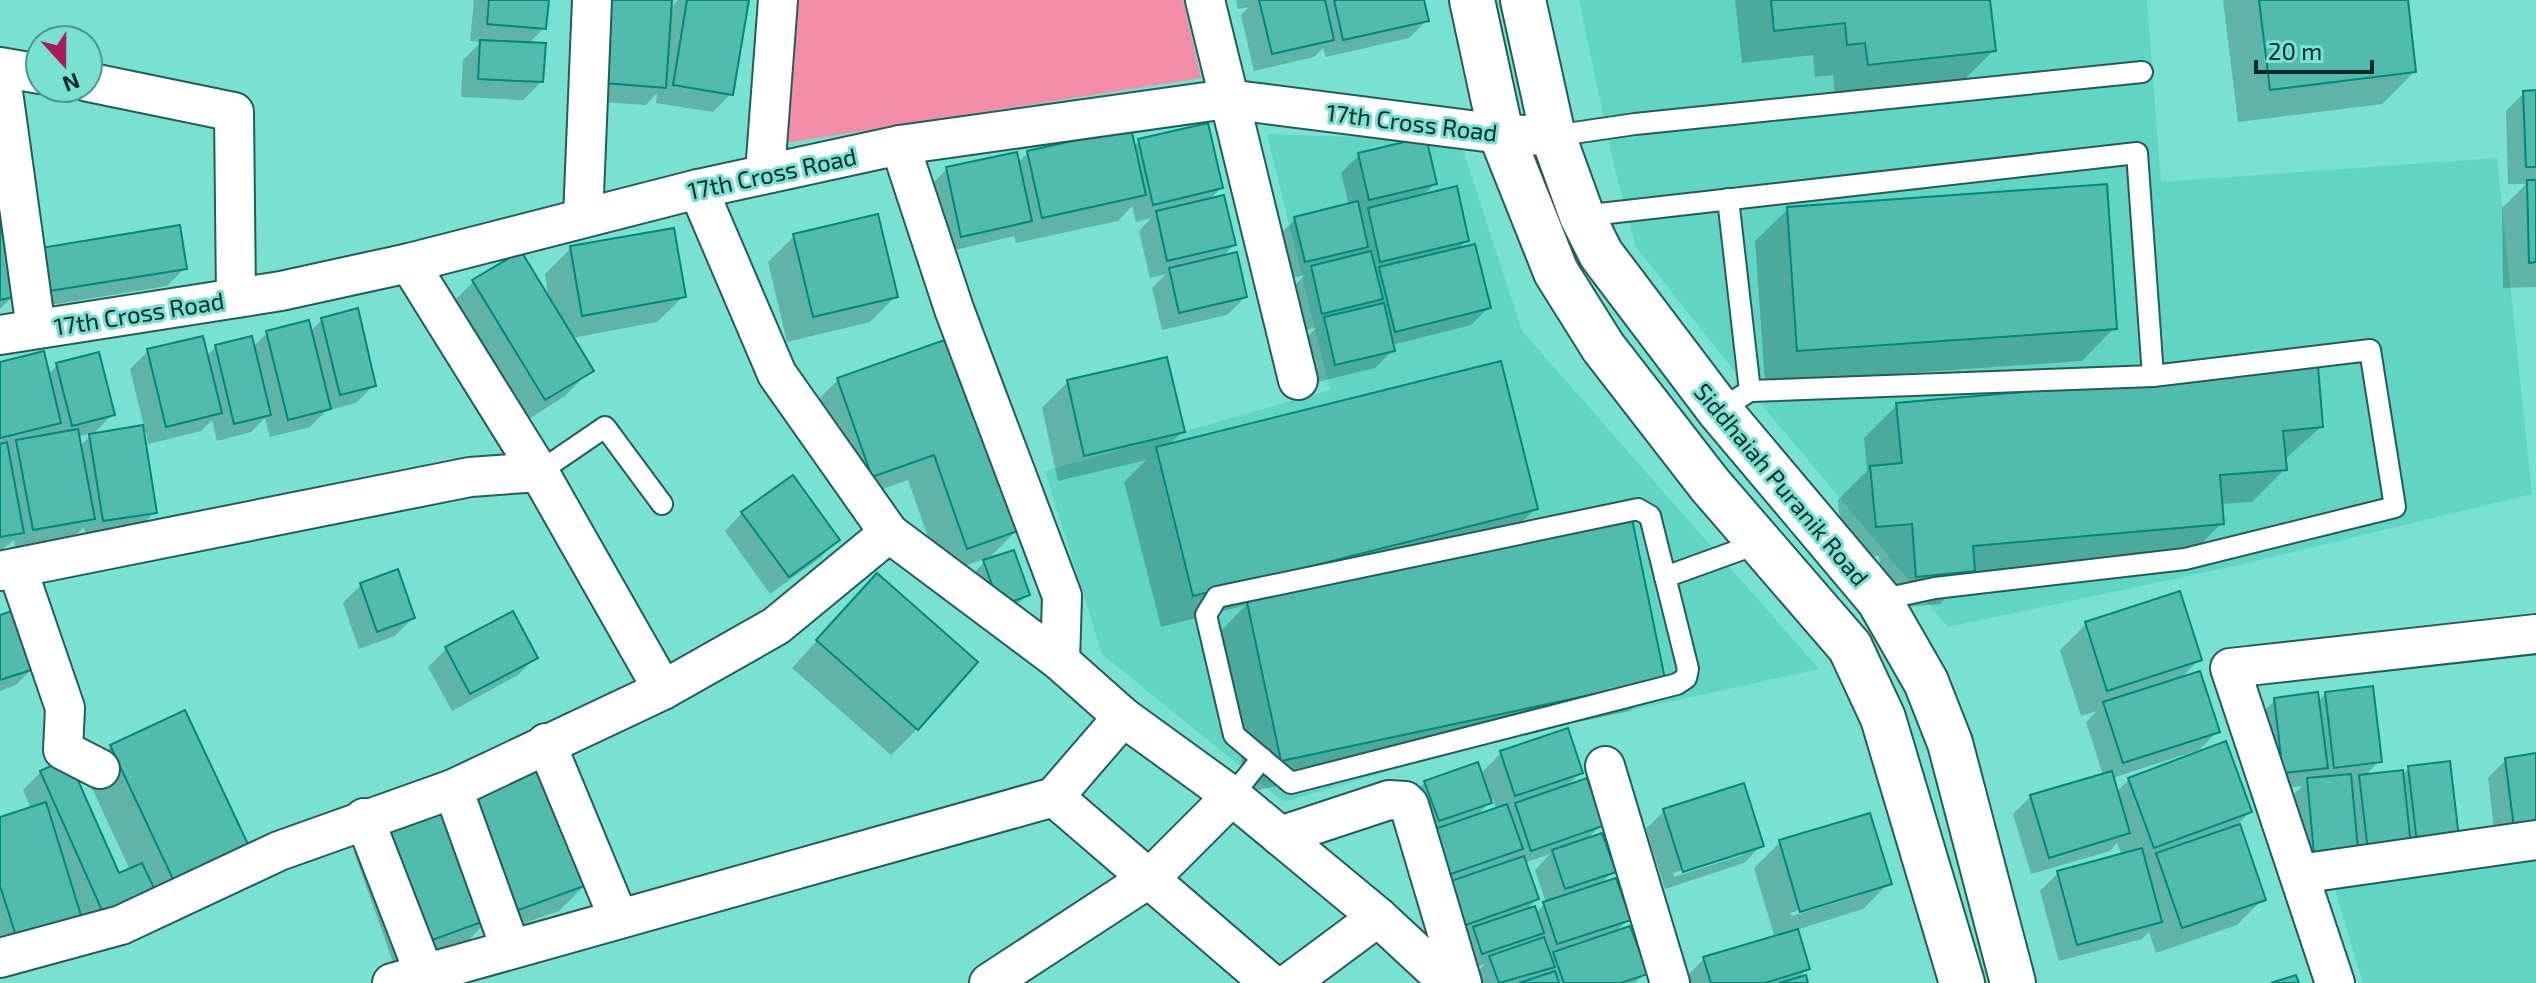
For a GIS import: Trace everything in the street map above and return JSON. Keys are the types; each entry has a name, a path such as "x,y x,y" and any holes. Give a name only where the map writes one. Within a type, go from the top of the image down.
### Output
{"main road":[{"path":"1472,0 1501,134 1556,272 1603,347 1710,485 1850,647 1883,718 1962,983"},
{"name":"Siddhaiah Puranik Road","path":"1523,0 1553,136 1582,216 1601,254 1734,401 1879,600 1926,682 1950,743 2013,983"}],"street":[{"path":"583,218 592,0"},
{"path":"765,173 778,0"},
{"path":"1205,0 1298,380"},
{"path":"18,332 0,69 24,72"},
{"path":"104,85 234,112 236,298"},
{"name":"17th Cross Road","path":"18,332 236,298 409,263 698,189 900,145 1227,99 1501,134 1553,136"},
{"path":"900,145 954,309 1062,596 1060,661"},
{"path":"698,189 777,374 889,533 1060,661 1123,717 1232,796 1378,917 1449,983"},
{"path":"409,263 539,472 663,690"},
{"path":"100,769 63,750 65,708 8,569 470,477 539,472"},
{"path":"0,958 121,925 279,851 364,818 453,789 663,690 776,626 889,533"},
{"path":"2335,983 2230,668 2536,634"},
{"path":"364,818 415,980 510,947 1054,797 1123,717"},
{"path":"546,743 618,917"},
{"path":"1605,766 1670,983"},
{"path":"453,789 510,947"},
{"path":"989,983 1151,877 1232,796"},
{"path":"1054,797 1151,877 1270,983"},
{"path":"1280,836 1389,800 1405,801 1409,805 1462,983"},
{"path":"2299,874 2536,840"},
{"path":"1289,983 1378,917"}],"lane":[{"path":"1553,136 1635,124 2142,72"},
{"path":"1582,216 2137,153 2153,376"},
{"path":"1728,199 1734,401 2153,376 2370,350 2395,507 2185,559 1935,588 1879,600"},
{"path":"539,472 605,427 662,504"},
{"path":"1631,509 1644,511 1650,516 1665,577 1688,669 1686,678 1677,684 1291,783 1234,735 1206,615 1211,604 1225,593 1631,509"},
{"path":"1665,577 1762,542"},
{"path":"1232,796 1262,758"}],"shaded area":[{"path":"796,0 1183,0 1201,78 779,144"},
{"path":"1579,0 2147,0 2161,182 2497,158 2532,494 2235,566 1948,627 1750,391 1636,247 1614,166"},
{"path":"1267,134 1460,141 1522,331 1819,669 1487,742 1284,802 1102,654 1045,471 1330,390"},
{"path":"2536,851 2536,983 2363,983 2333,883"}],"building":[{"path":"489,0 549,0 546,29 487,24"},
{"path":"610,0 672,0 666,88 604,83"},
{"path":"687,0 749,0 733,95 673,85"},
{"path":"1259,0 1325,0 1334,40 1272,54"},
{"path":"1334,0 1424,0 1429,21 1343,40"},
{"path":"1771,0 1990,0 1996,51 1868,65 1865,43 1847,45 1845,23 1774,31"},
{"path":"2259,0 2408,0 2416,72 2270,90"},
{"path":"480,40 546,43 543,82 478,79"},
{"path":"2536,90 2536,167 2526,167 2523,91"},
{"path":"1208,123 1223,188 1153,205 1138,139"},
{"path":"1131,128 1146,195 1042,218 1027,151"},
{"path":"1426,137 1437,184 1369,200 1358,153"},
{"path":"1017,152 1032,221 961,237 946,167"},
{"path":"2527,180 2536,180 2536,262 2529,263"},
{"path":"2107,184 2117,329 1797,351 1787,207"},
{"path":"1457,186 1469,241 1380,262 1368,208"},
{"path":"1224,195 1236,245 1167,261 1156,211"},
{"path":"1358,201 1368,247 1305,262 1294,217"},
{"path":"878,214 898,297 813,317 793,234"},
{"path":"0,220 14,297 0,300"},
{"path":"180,225 187,269 43,292 35,249"},
{"path":"674,228 686,297 582,316 570,246"},
{"path":"1475,244 1491,308 1395,332 1379,267"},
{"path":"521,251 594,371 545,400 472,280"},
{"path":"1371,251 1383,299 1322,314 1311,266"},
{"path":"1237,252 1247,297 1179,313 1169,268"},
{"path":"1384,303 1395,351 1335,365 1324,317"},
{"path":"358,308 376,386 340,395 321,318"},
{"path":"309,320 331,409 288,420 266,331"},
{"path":"203,336 222,413 166,427 147,349"},
{"path":"252,336 271,415 234,424 215,345"},
{"path":"950,338 1018,531 967,549 934,455 872,477 837,378"},
{"path":"44,351 61,423 0,438 0,362"},
{"path":"99,352 115,415 72,426 56,363"},
{"path":"1167,357 1185,432 1084,456 1067,380"},
{"path":"1501,361 1538,509 1193,596 1156,447"},
{"path":"2318,366 2323,427 2283,431 2287,470 2220,475 2224,524 1973,546 1975,571 1916,577 1912,524 1876,527 1870,466 1902,463 1896,403"},
{"path":"143,425 157,513 103,521 89,434"},
{"path":"78,429 95,519 33,530 16,440"},
{"path":"7,442 24,533 0,537 0,444"},
{"path":"793,475 840,540 789,577 741,512"},
{"path":"1632,519 1665,679 1281,761 1247,602"},
{"path":"1014,550 1030,595 1000,606 983,560"},
{"path":"398,569 415,618 377,632 360,583"},
{"path":"877,573 978,662 918,730 816,640"},
{"path":"2180,591 2202,660 2107,691 2085,622"},
{"path":"17,609 37,668 0,680 0,615"},
{"path":"513,611 538,658 470,694 445,647"},
{"path":"2200,671 2220,732 2123,763 2103,702"},
{"path":"2373,686 2382,762 2334,768 2325,692"},
{"path":"2318,692 2328,768 2283,773 2274,698"},
{"path":"185,710 254,857 179,892 110,745"},
{"path":"1568,728 1583,773 1515,796 1500,751"},
{"path":"2226,741 2252,812 2154,848 2128,778"},
{"path":"2536,753 2536,825 2514,828 2505,758"},
{"path":"68,758 119,873 142,863 156,892 104,915 40,771"},
{"path":"2450,761 2459,838 2417,843 2408,766"},
{"path":"1478,762 1492,803 1439,821 1424,781"},
{"path":"546,768 587,885 513,912 472,793"},
{"path":"2403,770 2411,846 2368,851 2359,775"},
{"path":"2112,771 2130,833 2049,858 2030,795"},
{"path":"2351,774 2358,849 2314,854 2307,778"},
{"path":"1587,778 1603,826 1531,851 1515,803"},
{"path":"1744,783 1764,846 1683,872 1663,809"},
{"path":"451,799 493,918 421,944 379,825"},
{"path":"46,802 84,925 19,945 0,886 0,817"},
{"path":"1507,804 1523,849 1448,875 1432,830"},
{"path":"1870,813 1892,884 1800,912 1779,840"},
{"path":"2240,824 2266,900 2182,928 2156,853"},
{"path":"1602,833 1616,872 1565,889 1552,850"},
{"path":"2142,848 2162,922 2077,945 2057,871"},
{"path":"1524,856 1539,899 1463,926 1448,882"},
{"path":"1616,878 1631,920 1557,944 1543,902"},
{"path":"1535,906 1544,933 1482,954 1473,927"},
{"path":"1630,926 1648,974 1621,983 1564,983 1553,952"},
{"path":"1798,929 1810,969 1765,983 1711,983 1703,957"},
{"path":"1544,937 1555,967 1499,983 1489,956"},
{"path":"1555,971 1559,983 1519,983"},
{"path":"1806,975 1808,983 1779,983"},
{"path":"2296,975 2299,983 2271,983"}]}
